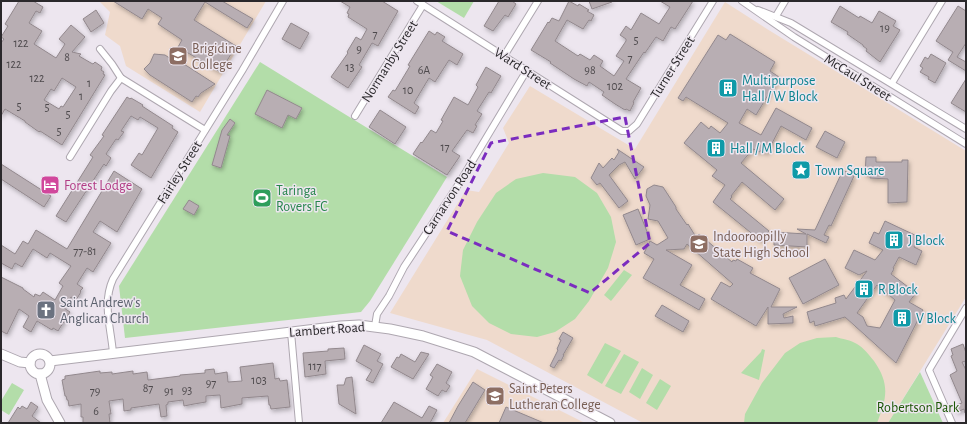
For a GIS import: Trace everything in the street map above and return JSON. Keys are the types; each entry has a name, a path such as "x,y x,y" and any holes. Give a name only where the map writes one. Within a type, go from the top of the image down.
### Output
{"main road":[{"name":"Lambert Road","path":"50,360 340,326 375,326 419,336 474,352 610,423"},
{"path":"1,354 20,362 30,363"},
{"path":"39,354 45,355 50,360 48,370 40,374 31,369 30,363 33,357 39,354"},
{"path":"40,374 47,400 60,423"}],"street":[{"name":"Fairley Street","path":"113,353 107,308 110,284 284,1"},
{"name":"Ward Street","path":"417,1 527,70 615,128 622,131 629,131"},
{"path":"504,56 538,1"},
{"name":"Turner Street","path":"629,131 637,124 713,1"},
{"name":"McCaul Street","path":"742,1 794,38 966,144"},
{"path":"776,16 785,1"},
{"path":"892,83 942,1"},
{"name":"Normanby Street","path":"355,116 424,5"},
{"name":"McCaul Street","path":"752,8 791,23 966,129"},
{"path":"100,49 121,78 205,130"},
{"name":"Carnarvon Road","path":"375,326 377,314 389,296 404,268 458,185 527,70"},
{"path":"70,157 111,91 121,78"},
{"path":"952,423 929,370 966,308"},
{"path":"291,332 300,423"}],"highlighted area":[{"path":"625,117 650,243 590,293 447,231 491,143"}],"shaded area":[{"name":"Brigidine College","path":"99,1 266,1 200,112 126,66 120,46 105,35 110,12"},
{"name":"Indooroopilly State High School","path":"725,2 966,151 966,297 888,423 643,423 487,340 390,313 466,190 479,192 509,143 503,128 530,86 635,149"},
{"name":"Saint Peters Lutheran College","path":"477,369 585,423 443,423"}],"green space":[{"path":"436,1 474,1 464,18"},
{"path":"260,62 447,177 370,301 361,312 125,338 119,286"},
{"path":"543,173 575,177 597,193 611,217 616,242 608,268 589,301 575,319 555,332 537,337 511,334 489,323 472,306 460,276 463,250 477,222 496,193 516,179"},
{"path":"624,270 632,275 611,301 604,295"},
{"path":"836,337 859,345 864,349 874,361 883,377 885,384 885,398 877,423 744,423 745,414 762,383 785,353 800,343 817,338"},
{"path":"605,343 621,351 602,384 587,375"},
{"path":"762,349 765,350 759,380 741,373 761,352"},
{"path":"624,354 639,362 621,394 605,386"},
{"path":"642,368 653,375 640,399 629,392"},
{"name":"Robertson Park","path":"920,372 943,423 888,423"},
{"path":"660,379 671,386 657,410 646,403"},
{"path":"12,383 24,390 9,415 1,410 1,401"}],"building":[{"path":"19,1 33,1 43,7 40,13 36,11 29,23 42,31 34,44 56,58 65,44 59,39 71,25 85,37 72,52 81,54 79,56 93,64 95,62 102,67 101,70 105,75 62,145 40,131 39,132 25,121 5,109 1,116 1,43 4,39 1,37 8,26 5,24","holes":["62,78 76,87 63,107 61,106 59,109 44,100 51,89 54,91"]},
{"path":"113,1 222,1 253,19 247,28 205,2 194,20 236,46 220,72 178,47 182,40 158,24 162,18 148,9 142,19"},
{"path":"340,1 382,1 398,11 378,46 372,43 359,65 362,67 348,88 331,77 348,53 347,52 356,37 361,40 367,29 348,17 349,14 347,13 350,7"},
{"path":"499,1 512,1 516,4 508,17 505,15 493,31 484,26"},
{"path":"569,1 578,6 579,4 594,15 591,21 589,20 583,29 567,20 555,41 578,56 580,54 590,60 594,55 603,61 600,66 614,76 624,61 616,56 626,41 626,39 620,35 626,26 631,30 641,13 659,24 670,7 660,1 693,1 675,29 671,27 663,41 656,37 626,79 641,88 630,111 625,110 602,95 604,92 589,82 587,86 574,79 550,63 551,62 531,50 548,22 549,23 552,18 559,21"},
{"path":"589,1 612,1 612,2 592,9"},
{"path":"840,6 859,18 860,16 872,23 879,11 896,21 893,26 900,30 880,62 866,51 867,49 863,45 847,34 848,32 831,22"},
{"path":"958,6 966,11 966,43 957,57 966,62 966,71 948,60 953,52 936,41"},
{"path":"96,10 104,23 91,32 83,19"},
{"path":"291,23 309,33 300,49 282,39"},
{"path":"429,31 435,35 437,32 445,37 442,41 463,54 457,65 449,60 435,82 429,78 414,103 419,107 415,114 388,97 393,90 395,91 410,66 408,65"},
{"path":"730,34 775,62 770,71 779,77 756,115 747,109 739,123 761,135 776,108 812,128 806,140 781,126 767,153 761,150 760,152 753,149 741,163 784,199 775,210 742,182 731,196 732,197 730,199 769,231 761,241 713,202 725,185 712,176 717,170 684,143 701,122 709,129 711,126 720,133 728,123 686,97 683,101 678,98 718,35 726,40"},
{"path":"154,54 165,55 171,59 173,57 215,84 201,93 198,97 196,96 192,102 150,75 144,69 150,63"},
{"path":"931,54 946,63 935,83 928,79 929,77 920,72 923,68 920,66 925,57 928,59"},
{"path":"486,67 501,76 491,93 489,92 477,111 482,114 475,125 477,126 473,133 467,130 452,151 460,156 447,175 413,154 431,130 436,133 443,121 441,120 454,97 468,105 478,87 476,85"},
{"path":"966,79 966,112 951,103"},
{"path":"267,90 302,108 296,119 288,115 282,128 255,114"},
{"path":"127,97 143,105 142,106 173,126 172,128 178,132 151,178 131,165 139,153 142,155 158,128 140,117 138,120 131,116 121,131 124,132 118,140 116,139 106,154 111,158 106,166 104,164 66,222 56,216 93,157 90,155 104,136 102,135"},
{"path":"380,110 406,127 395,144 369,127"},
{"path":"230,119 235,123 227,135 230,136 221,168 212,165 222,130"},
{"path":"825,131 845,142 837,158 816,147"},
{"path":"617,149 644,167 635,179 625,162 619,165 609,175 628,201 619,208 600,183 597,185 591,178 599,163 603,168 612,158 614,160 619,152"},
{"path":"866,157 876,157 876,162 902,162 902,160 908,160 907,202 888,203 888,179 870,178 870,175 865,175"},
{"path":"1,164 51,196 44,207 1,179"},
{"path":"843,170 854,176 831,226 829,225 824,235 829,237 826,243 807,234 807,247 774,245 774,232 806,234 797,229 815,230"},
{"path":"114,171 142,189 117,232 100,221 93,232 111,243 93,272 87,268 77,284 83,288 76,300 71,297 64,308 70,312 58,331 53,328 52,330 37,321 31,332 23,327 29,316 19,309 7,334 1,331 1,277 23,288 34,297 35,294 40,296 43,292 55,300 63,286 59,283 71,266 50,253 47,258 33,249 22,267 15,263 12,269 1,263 1,245 15,254 23,241 28,244 36,230 67,249"},
{"path":"654,185 663,187 676,209 696,237 699,234 732,262 733,260 736,261 737,259 753,268 750,273 780,289 771,307 797,307 783,314 784,318 793,316 793,323 768,324 768,307 756,326 711,299 721,282 730,287 733,284 687,244 684,249 666,250 692,265 680,285 705,299 699,310 643,278 654,259 644,253 650,241 657,245 668,238 658,221 648,219 650,205 646,196 647,189"},
{"path":"189,200 199,206 194,215 183,209"},
{"path":"638,209 650,239 636,245 623,215"},
{"path":"885,221 919,237 914,247 922,251 916,265 899,257 891,274 916,293 909,302 923,310 896,363 845,317 815,326 814,321 810,323 807,312 836,303 835,298 844,295 846,299 867,271 859,275 845,268 854,250 875,260 883,250 869,243 874,232 879,234","holes":["877,285 895,300 880,328 867,326 863,317 857,313"]},
{"path":"825,259 839,285 803,304 789,278"},
{"path":"662,305 689,321 683,332 655,316"},
{"path":"563,332 573,338 561,361 559,360 554,368 550,366 558,350 557,349 561,340 559,339"},
{"path":"963,344 966,353 966,361 962,362 966,370 965,413 964,409 957,412 955,405 962,403 950,375 957,371 951,356 953,355 951,349"},
{"path":"364,345 381,354 377,361 383,364 373,383 366,380 372,370 356,361"},
{"path":"344,348 345,359 325,361 326,374 305,377 303,353"},
{"path":"421,352 429,354 413,379 391,367 397,357 399,358 401,354 415,362"},
{"path":"273,363 275,379 279,378 280,381 287,380 290,407 271,409 268,396 242,398 242,404 221,408 220,395 206,396 206,402 184,406 183,400 168,402 166,405 167,416 161,417 159,404 131,408 131,410 124,411 123,399 109,401 111,414 109,414 110,423 83,423 83,417 81,417 81,404 69,406 68,400 65,396 62,380 65,379 65,376 100,371 100,373 112,372 112,374 133,371 133,374 147,372 148,380 205,373 205,370 214,369 215,374 227,372 228,382 242,381 240,367"},
{"path":"437,364 452,372 446,383 450,386 446,392 442,390 438,396 426,389 433,377 430,375"},
{"path":"352,377 356,414 339,404 337,385 344,385 346,378"},
{"path":"473,382 485,390 465,423 449,423 458,406"},
{"path":"31,402 38,407 32,416 41,423 8,423 18,407 20,409 22,406 27,409"},
{"path":"394,402 422,418 429,406 437,410 430,423 381,423"},
{"path":"506,407 544,423 499,423"}],"place":[{"name":"Brigidine College","path":"178,56"},
{"name":"Multipurpose Hall / W Block","path":"728,88"},
{"name":"Hall / M Block","path":"716,148"},
{"name":"Town Square","path":"801,170"},
{"name":"Forest Lodge","path":"50,185"},
{"name":"Taringa Rovers FC","path":"262,198"},
{"name":"J Block","path":"894,240"},
{"name":"Indooroopilly State High School","path":"699,244"},
{"name":"R Block","path":"864,289"},
{"name":"Saint Andrew's Anglican Church","path":"46,310"},
{"name":"V Block","path":"902,318"},
{"name":"Saint Peters Lutheran College","path":"495,396"}]}
